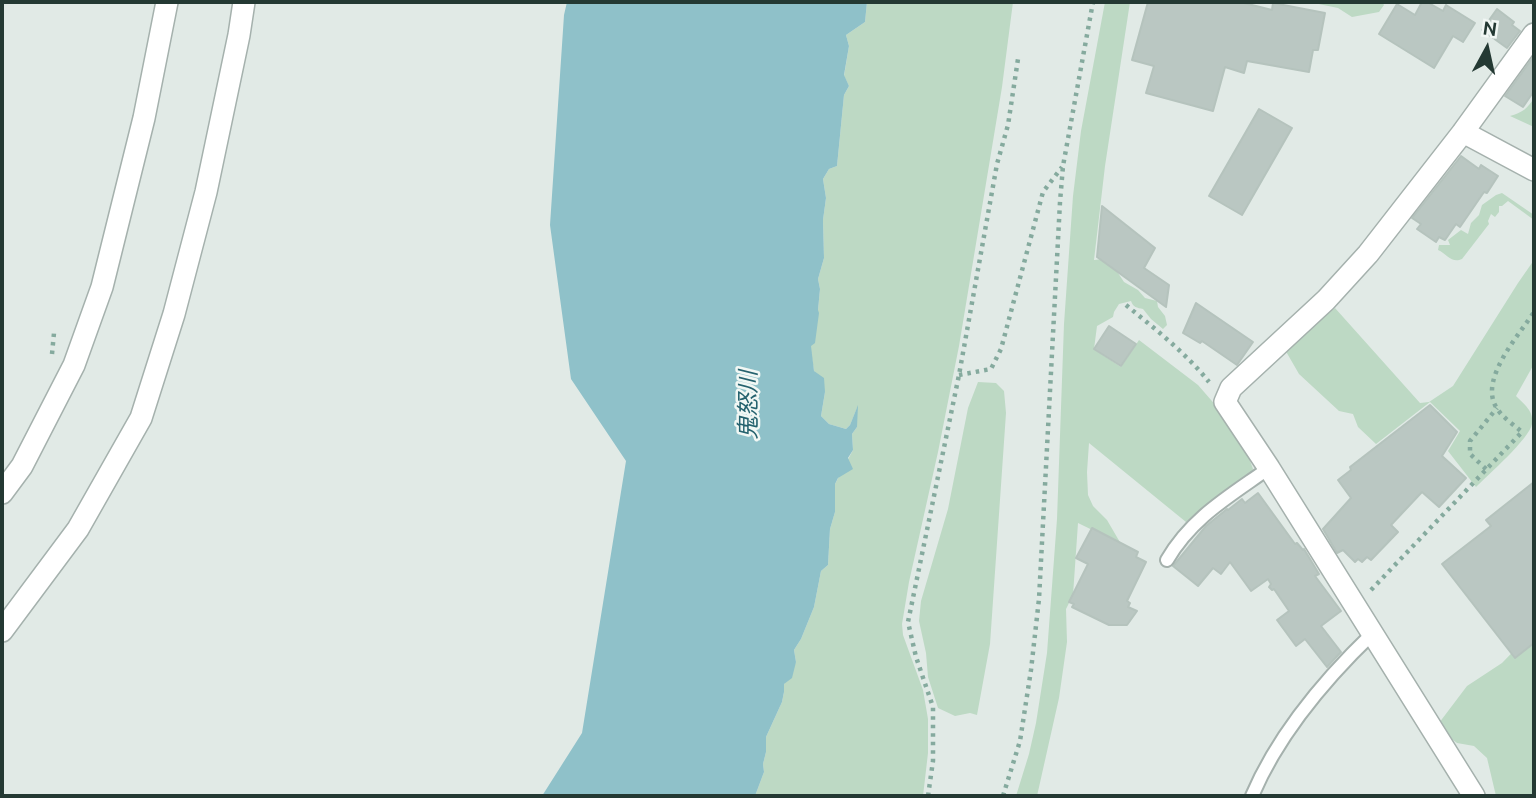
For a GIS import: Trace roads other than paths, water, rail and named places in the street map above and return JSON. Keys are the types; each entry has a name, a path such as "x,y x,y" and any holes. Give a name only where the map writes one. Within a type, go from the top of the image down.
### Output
{"street":[{"path":"2,493 22,466 74,365 102,287 144,118 167,2"},
{"path":"2,631 78,529 141,418 174,314 206,192 244,2"},
{"path":"1474,796 1225,402 1231,388 1326,300 1368,254 1463,132 1534,34"},
{"path":"1463,132 1534,170"}],"lane":[{"path":"1167,560 1175,545 1203,515 1269,468"},
{"path":"1252,796 1271,757 1289,730 1334,674 1373,633"}],"water":[{"name":"鬼怒川","path":"567,2 867,2 865,22 846,35 849,46 844,75 849,86 844,95 837,166 829,169 823,179 826,198 823,220 824,258 818,279 819,313 815,343 811,346 814,371 824,378 821,416 829,424 846,429 858,405 857,427 852,434 853,450 848,458 853,469 838,478 835,484 835,512 830,529 828,565 821,571 814,607 794,650 796,662 792,678 784,684 782,702 766,737 764,772 755,796 542,796 582,733 626,461 571,379 550,225"}]}
